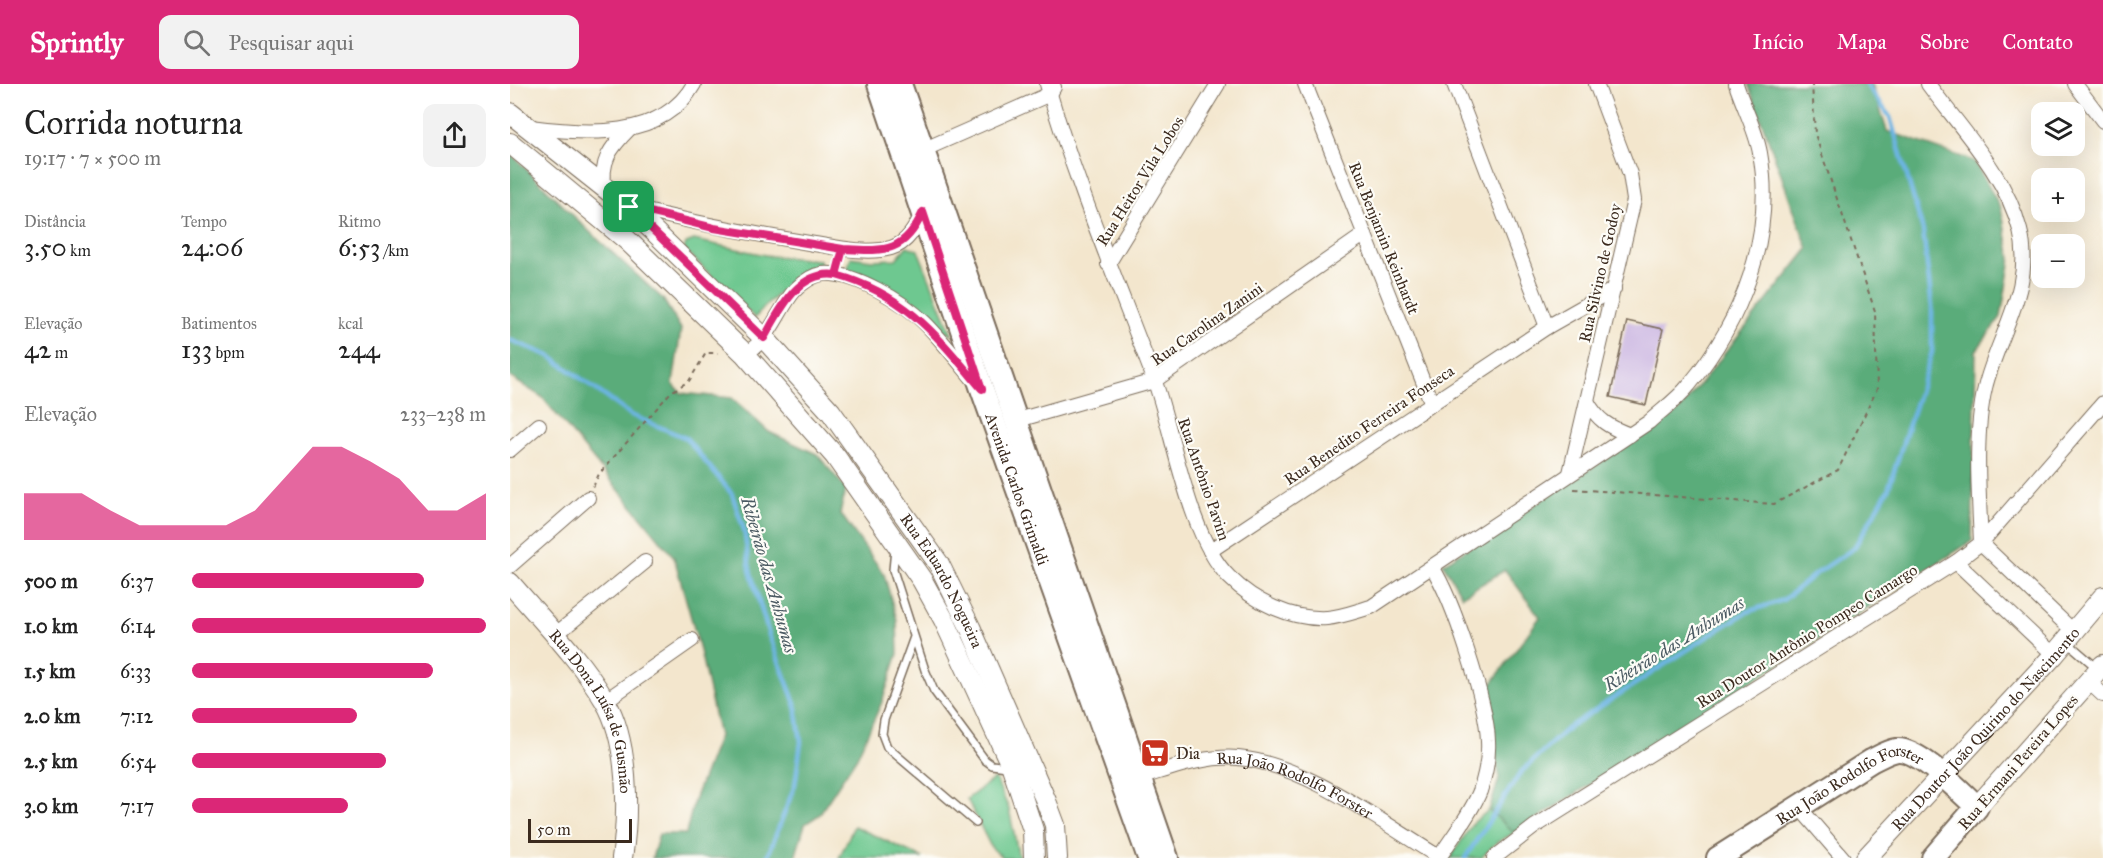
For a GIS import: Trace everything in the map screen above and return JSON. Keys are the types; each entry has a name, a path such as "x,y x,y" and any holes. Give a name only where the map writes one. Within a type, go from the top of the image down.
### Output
{"main road":[{"name":"Avenida Carlos Grimaldi","path":"879,84 914,154 1018,420 1167,858"},
{"name":"Avenida Carlos Grimaldi","path":"900,84 923,212 982,389 1149,858"},
{"name":"Rua Eduardo Nogueira","path":"510,113 629,207 764,338 831,412 939,564 970,627 1046,801 1055,825 1057,858"},
{"name":"Rua Eduardo Nogueira","path":"510,143 627,240 744,353 835,456 922,580 944,620 1012,767 1033,830 1034,858"},
{"name":"Rua Dona Luísa de Gusmão","path":"510,583 555,636 605,701 618,738 626,795 622,858"},
{"name":"Rua Doutor João Quirino do Nascimento","path":"1866,858 2103,597"},
{"name":"Rua Ermani Pereira Lopes","path":"1933,858 2097,672"},
{"name":"Rua João Rodolfo Forster","path":"1718,858 1871,761 1897,750 1908,752 1942,776 1977,807"}],"street":[{"path":"527,126 571,132 629,129 658,117 678,103 694,84"},
{"name":"Rua Heitor Vila Lobos","path":"1108,264 1218,84"},
{"name":"Rua Benjamin Reinhardt","path":"1305,84 1432,404"},
{"path":"1454,84 1547,327"},
{"name":"Rua Silvino de Godoy","path":"1570,473 1634,200 1630,174 1596,84"},
{"name":"Rua Antônio Pavim","path":"1051,87 1108,264 1155,381 1188,493 1210,551 1229,576 1257,599 1293,615 1328,618 1371,607 1649,422 1688,386 1724,336 1753,269 1761,236 1765,204 1760,151 1736,84"},
{"path":"1928,84 2009,198 2022,240 2024,257 2021,289 1985,387 1981,416 1981,543 2064,642"},
{"path":"2075,84 2103,121"},
{"path":"914,154 1051,87"},
{"path":"605,189 603,166 607,156 629,129"},
{"path":"629,207 714,228 843,249 892,248 903,242 915,229 923,212"},
{"name":"Rua Carolina Zanini","path":"1018,420 1155,381 1365,234"},
{"path":"836,275 843,249"},
{"path":"744,353 764,338 782,306 797,288 814,275 836,275 856,281 909,309 926,323 982,389"},
{"name":"Rua Benedito Ferreira Fonseca","path":"1210,551 1547,327 1614,289"},
{"path":"1587,401 1596,418 1609,427 1630,435"},
{"name":"Rua Doutor Antônio Pompeo Camargo","path":"1494,858 1534,827 1956,562 1981,543 2103,403"},
{"path":"510,450 539,425"},
{"path":"510,566 588,498"},
{"path":"555,636 645,562"},
{"path":"1956,562 2064,642"},
{"path":"1432,567 1443,584 1451,605 1487,721 1489,744 1479,794 1439,857"},
{"path":"605,701 692,640"},
{"path":"2097,672 2103,695"},
{"name":"Rua João Rodolfo Forster","path":"1138,778 1196,762 1236,758 1272,764 1317,784 1439,857"},
{"path":"1799,807 1843,858"}],"lane":[{"path":"896,543 893,570 934,691 985,760 992,765 1012,767"},
{"path":"914,637 884,720 882,734 887,747 976,823"},
{"path":"2064,642 2097,672"}],"path":[{"path":"1550,487 1774,504 1838,470 1877,389 1875,311 1815,134 1812,84"},
{"path":"588,498 599,474 671,393 689,381 706,353 744,353"}],"green space":[{"path":"1748,84 1872,84 1887,131 1974,161 2001,208 2011,258 2001,317 1976,351 1972,541 1514,833 1489,810 1499,779 1487,690 1540,617 1505,570 1462,596 1443,564 1677,413 1808,249"},
{"path":"510,153 591,233 663,299 681,329 673,384 681,393 732,398 769,432 817,454 846,489 840,513 884,574 897,620 898,654 882,702 857,757 819,815 805,824 795,858 652,858 659,834 686,834 694,800 719,736 699,646 674,557 542,397 510,377"},
{"path":"694,240 770,256 819,260 821,265 785,287 755,318 684,249 686,243"},
{"path":"907,246 918,250 952,334 942,329 908,299 847,271 851,257 872,260 896,259"},
{"path":"995,778 1009,809 1019,858 1003,858 991,847 967,799"},
{"path":"1489,810 1514,833 1497,842 1481,858 1450,858 1473,823"},
{"path":"854,826 923,858 839,858"}],"building":[{"path":"1627,321 1663,329 1646,405 1610,397"}],"waterway":[{"name":"Ribeirão das Anhumas","path":"1465,858 1521,772 1569,727 1747,612 1783,600 1814,575 1854,548 1888,490 1932,352 1932,307 1923,231 1890,117 1866,84"},
{"name":"Ribeirão das Anhumas","path":"510,340 550,356 631,415 686,438 732,494 744,530 750,570 769,635 796,706 801,742 795,785 767,858"}],"place":[{"name":"Dia","path":"1155,753"}],"route":[{"path":"629,207 714,228 843,249 836,275 856,281 909,309 926,323 982,389 923,212 915,229 903,242 892,248 843,249 836,275 824,273 814,275 797,288 782,306 764,338 629,207"}]}
